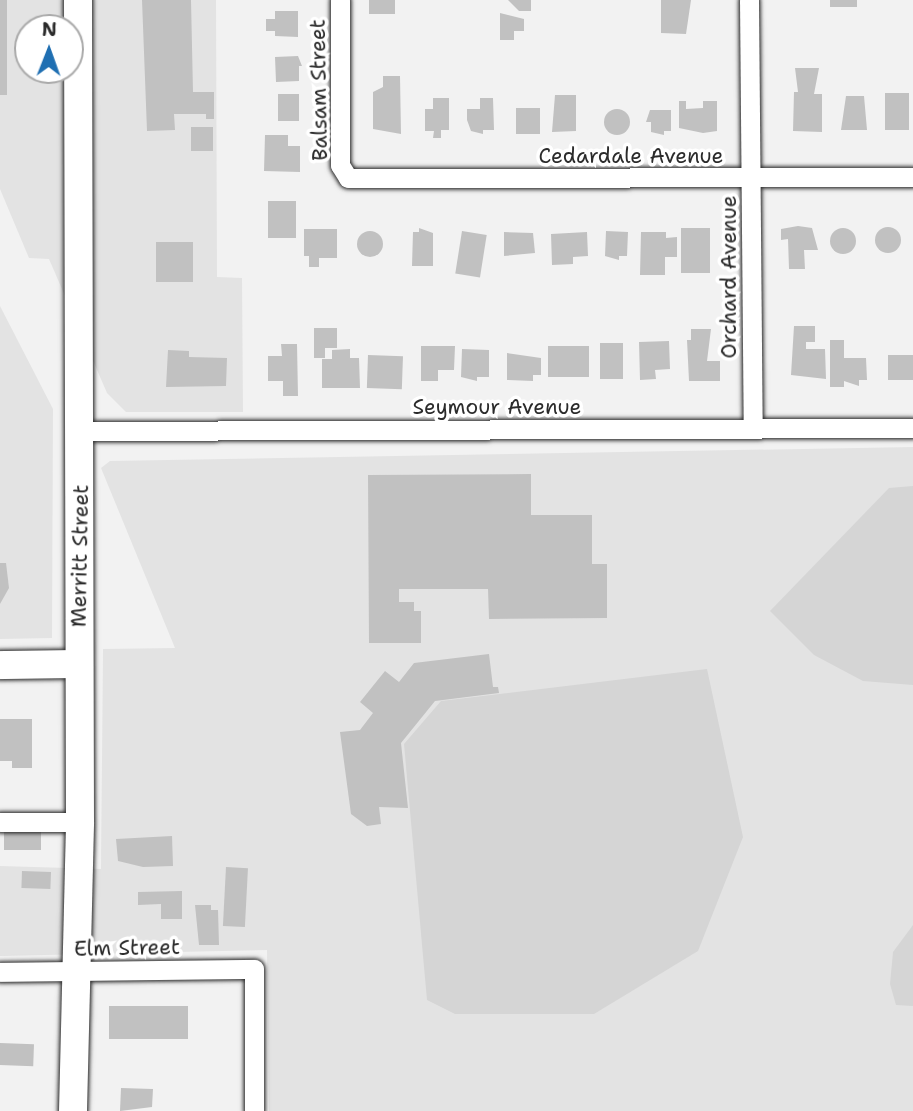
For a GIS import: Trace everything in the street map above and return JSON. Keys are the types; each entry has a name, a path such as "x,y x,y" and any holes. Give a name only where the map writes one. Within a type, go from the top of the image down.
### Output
{"street":[{"name":"Merritt Street","path":"73,1111 80,821 82,431 78,0"},
{"name":"Balsam Street","path":"340,0 340,165 348,178"},
{"name":"Orchard Avenue","path":"749,0 753,428"},
{"name":"Cedardale Avenue","path":"348,178 913,177"},
{"name":"Seymour Avenue","path":"82,431 913,428"},
{"path":"0,665 79,664"},
{"path":"0,822 80,821"},
{"name":"Elm Street","path":"0,972 254,969 254,1111"}],"shaded area":[{"path":"0,0 216,0 217,277 242,278 243,412 126,412 107,393 49,259 29,258 0,189"},
{"path":"0,306 53,409 52,638 0,639"},
{"path":"913,447 913,1111 269,1111 267,950 0,956 0,866 101,869 103,649 175,648 101,468 110,461"},
{"path":"913,486 913,685 863,681 814,655 770,611 889,488"},
{"path":"707,669 743,837 698,951 594,1014 455,1014 427,1000 404,744 441,701"},
{"path":"913,925 913,1006 896,1005 890,984 893,952"}],"building":[{"path":"0,0 7,0 7,95 0,95"},
{"path":"142,0 191,0 193,92 214,92 214,119 206,119 206,114 174,114 175,130 147,131"},
{"path":"369,0 395,0 395,14 369,14"},
{"path":"508,0 531,0 531,11 519,11"},
{"path":"661,0 691,0 686,34 661,33"},
{"path":"830,0 857,0 857,7 830,7"},
{"path":"275,11 298,11 298,37 275,36 275,31 266,31 266,19 275,19"},
{"path":"500,13 524,19 524,31 514,31 514,40 500,40"},
{"path":"298,56 302,66 299,66 299,81 276,82 275,57"},
{"path":"795,68 819,68 814,94 822,94 822,132 793,131 794,92 798,92"},
{"path":"383,76 400,76 401,134 373,129 373,92 383,87"},
{"path":"885,93 909,93 909,130 885,130"},
{"path":"278,94 299,94 299,121 278,121"},
{"path":"555,95 576,95 576,131 552,132"},
{"path":"846,96 864,96 867,130 841,130"},
{"path":"433,98 449,98 449,130 441,130 441,138 433,138 434,131 425,131 425,109 433,109"},
{"path":"480,98 493,98 494,130 483,130 483,134 471,131 467,120 467,109 480,109"},
{"path":"679,101 686,101 686,109 703,108 703,101 717,101 717,131 703,133 679,128"},
{"path":"516,108 540,108 540,134 516,134"},
{"path":"617,109 626,113 630,122 626,131 617,135 608,131 604,122 608,113"},
{"path":"650,110 671,110 671,131 664,131 664,135 651,132 651,122 646,122"},
{"path":"191,127 213,127 213,151 191,151"},
{"path":"265,135 288,135 288,146 300,146 300,172 264,171"},
{"path":"268,201 296,201 296,238 268,238"},
{"path":"798,226 812,228 818,250 804,250 805,269 789,269 788,239 781,240 781,229"},
{"path":"888,227 897,231 901,240 897,249 888,253 879,249 875,240 879,231"},
{"path":"419,228 433,233 433,266 412,266 413,232 419,232"},
{"path":"681,228 710,228 710,273 681,273"},
{"path":"843,228 852,232 856,241 852,250 843,254 834,250 830,241 834,232"},
{"path":"304,229 337,229 337,258 319,258 319,267 309,267 309,256 304,256"},
{"path":"370,231 379,235 383,244 379,253 370,257 361,253 357,244 361,235"},
{"path":"462,231 487,235 480,277 455,273"},
{"path":"606,231 628,232 627,256 619,256 619,260 605,256"},
{"path":"504,232 533,233 535,253 504,256"},
{"path":"587,232 588,256 573,257 573,264 552,265 551,234"},
{"path":"641,232 666,232 666,238 677,237 677,257 665,257 665,275 640,275"},
{"path":"156,242 193,242 193,282 156,282"},
{"path":"794,326 815,326 815,342 806,342 806,349 825,349 826,379 791,375"},
{"path":"314,328 337,328 337,348 325,348 325,358 314,358"},
{"path":"691,329 711,329 707,361 720,361 720,381 689,381 687,340 691,340"},
{"path":"830,340 844,340 844,358 866,358 867,380 859,380 859,386 844,381 844,387 830,387"},
{"path":"669,341 670,369 655,370 656,379 640,380 639,342"},
{"path":"600,343 623,343 623,379 600,379"},
{"path":"281,344 297,344 298,396 283,396 283,381 268,381 268,356 282,356"},
{"path":"421,346 455,346 454,370 438,370 438,381 421,381"},
{"path":"548,346 589,346 589,377 548,377"},
{"path":"350,349 350,358 359,358 360,388 322,388 322,359 332,359 332,350"},
{"path":"462,349 489,350 489,377 477,377 477,381 461,377"},
{"path":"168,350 189,351 189,357 227,358 226,386 166,387"},
{"path":"507,353 541,358 541,375 533,375 533,381 507,380"},
{"path":"368,355 403,356 402,389 367,388"},
{"path":"888,355 913,355 913,380 888,380"},
{"path":"531,474 531,515 592,515 592,564 607,564 607,618 489,619 488,589 399,589 399,602 414,602 414,611 421,611 421,643 369,643 368,475"},
{"path":"0,563 6,563 9,588 0,604"},
{"path":"489,654 493,687 498,687 499,693 435,701 401,743 408,808 379,807 381,824 367,826 351,814 340,732 360,730 373,713 360,702 385,671 399,682 414,663"},
{"path":"0,719 32,719 32,768 12,768 12,761 0,761"},
{"path":"4,827 41,827 41,850 4,850"},
{"path":"172,836 173,866 143,867 118,861 116,839"},
{"path":"226,867 248,868 245,927 223,926"},
{"path":"22,871 51,872 50,889 21,888"},
{"path":"182,891 182,919 161,919 161,904 138,905 138,892"},
{"path":"195,905 211,905 211,910 218,910 219,945 199,945"},
{"path":"109,1006 188,1006 188,1039 109,1039"},
{"path":"0,1043 34,1044 33,1066 0,1065"},
{"path":"121,1088 153,1089 152,1107 120,1111"}]}
